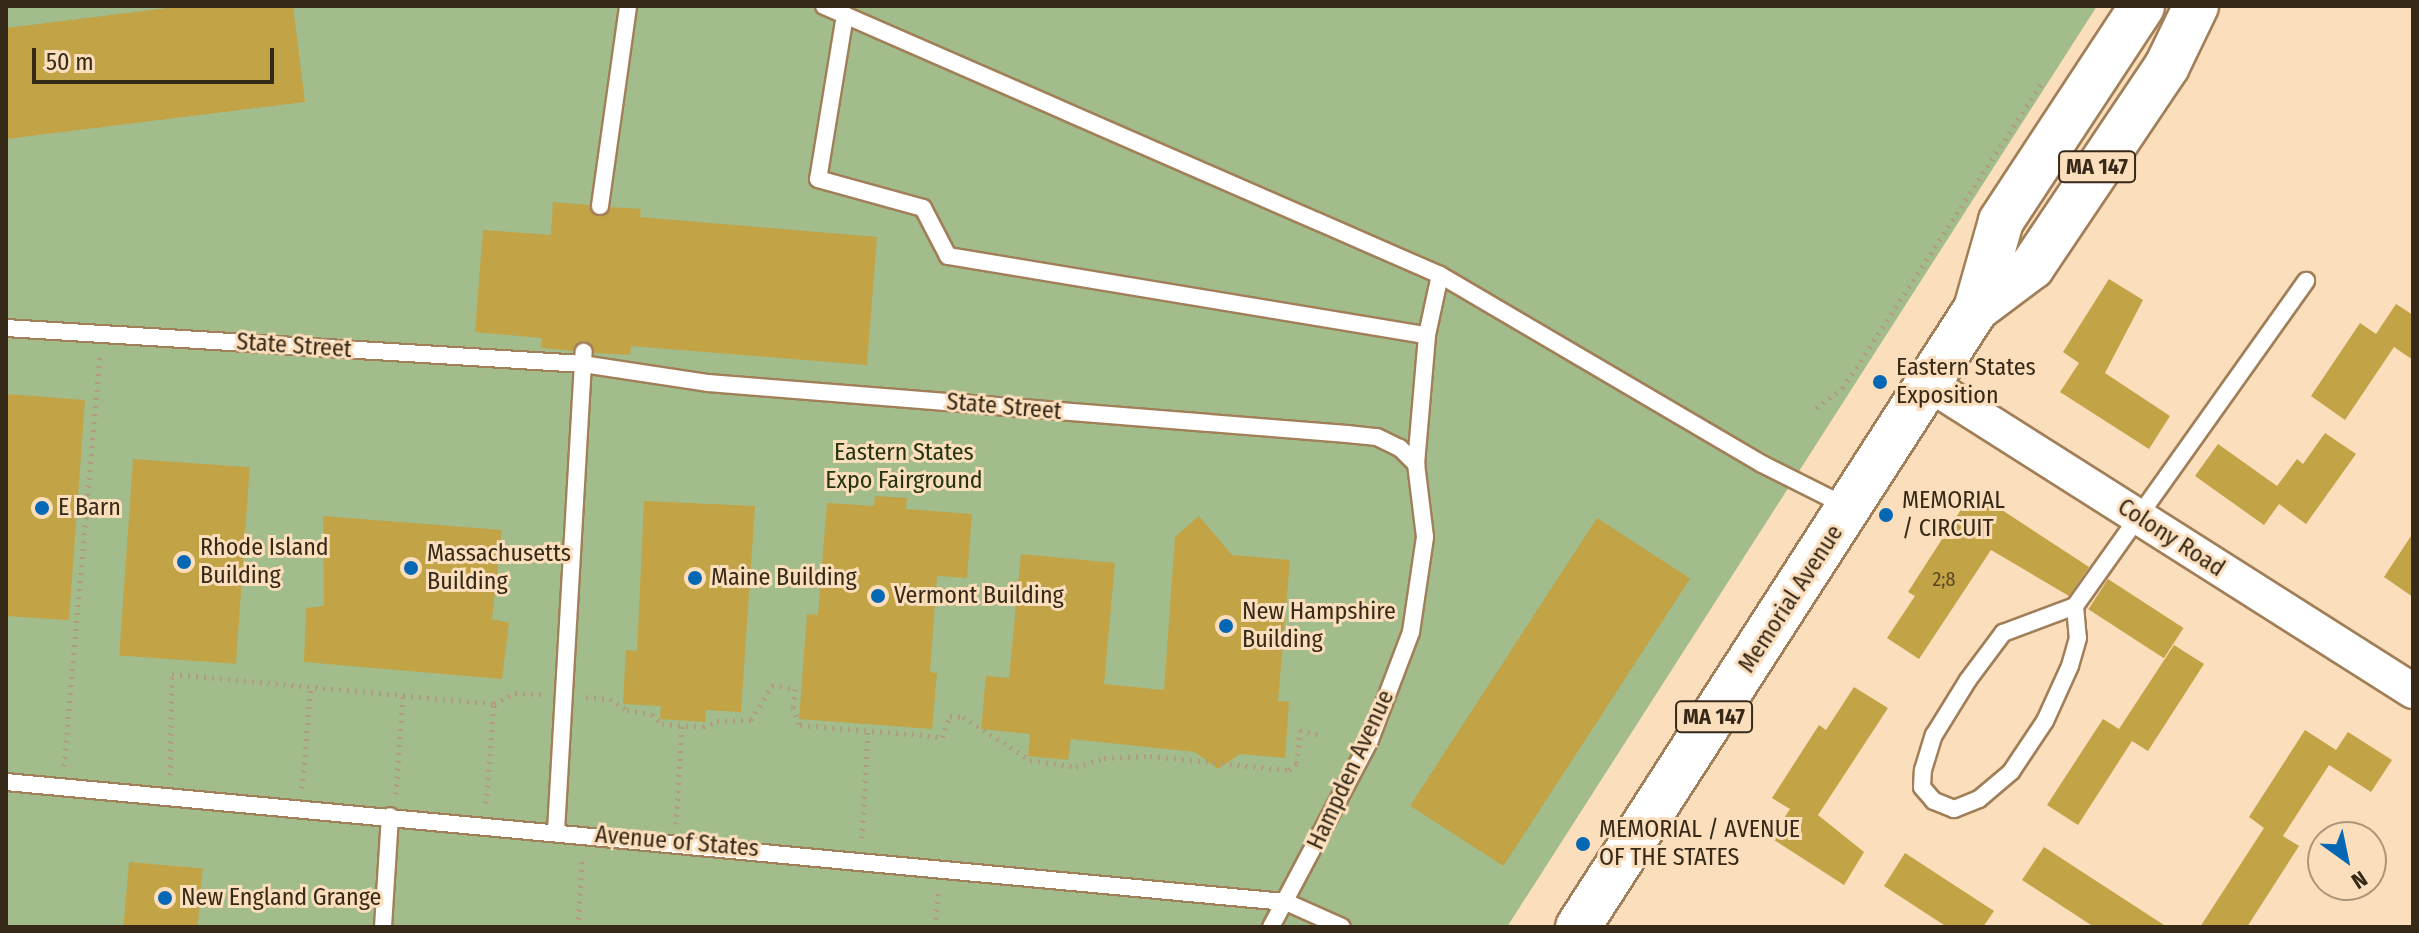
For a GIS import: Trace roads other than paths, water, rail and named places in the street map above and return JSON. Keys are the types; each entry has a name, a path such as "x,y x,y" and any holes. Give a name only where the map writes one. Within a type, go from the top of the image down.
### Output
{"main road":[{"name":"Memorial Avenue","path":"1578,927 1976,309 2001,221 2142,6"},
{"name":"Memorial Avenue","path":"1976,309 2032,267 2160,78 2196,6"}],"street":[{"name":"Colony Road","path":"1929,384 2413,691"}],"lane":[{"path":"600,206 628,6"},
{"path":"824,6 1440,275 1762,464 1850,508"},
{"path":"845,15 818,179 923,208 948,256 1427,335"},
{"name":"Hampden Avenue","path":"1271,927 1370,740 1411,632 1425,537 1416,464 1427,335 1440,275"},
{"path":"2075,606 2078,638 2070,666 2045,721 2011,772 1979,799 1954,809 1934,801 1922,787 1923,770 1934,735 1968,680 2003,633 2075,606 2306,281"},
{"name":"State Street","path":"6,328 584,358 708,383 1377,437 1400,448 1416,464"},
{"path":"556,831 584,358"},
{"name":"Avenue of States","path":"6,782 861,859 1286,902 1342,927"},
{"path":"383,927 392,816"}],"place":[{"name":"Eastern States Exposition","path":"1880,382"},
{"name":"E Barn","path":"42,508"},
{"name":"MEMORIAL / CIRCUIT","path":"1886,515"},
{"name":"Rhode Island Building","path":"184,562"},
{"name":"Massachusetts Building","path":"411,568"},
{"name":"Maine Building","path":"695,578"},
{"name":"Vermont Building","path":"878,596"},
{"name":"New Hampshire Building","path":"1226,626"},
{"name":"MEMORIAL / AVENUE OF THE STATES","path":"1583,844"},
{"name":"New England Grange","path":"165,898"}],"park label":[{"name":"Eastern States Expo Fairground","path":"904,467"}]}
